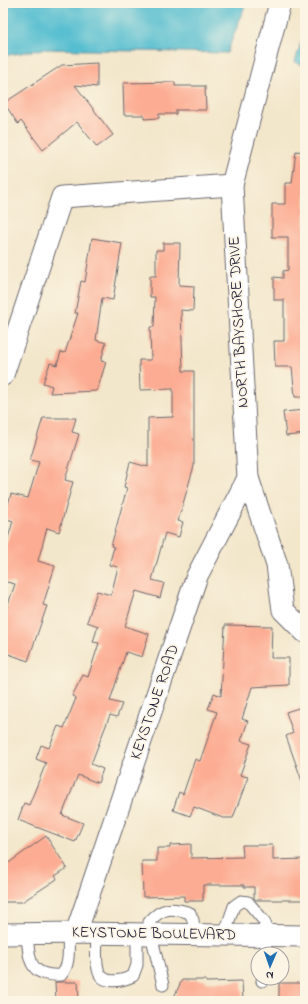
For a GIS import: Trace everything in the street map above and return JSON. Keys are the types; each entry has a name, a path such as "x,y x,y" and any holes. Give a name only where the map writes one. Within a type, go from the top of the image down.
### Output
{"street":[{"name":"NORTH BAYSHORE DRIVE","path":"280,3 232,185 248,478 277,565 283,610 305,632"},
{"path":"3,375 62,197 232,185"},
{"name":"KEYSTONE ROAD","path":"80,933 198,576 248,478"},
{"name":"KEYSTONE BOULEVARD","path":"3,934 80,933 224,935 266,945 305,936"}],"lane":[{"path":"224,935 234,906 241,901 248,902 264,921 267,928 266,945"},
{"path":"27,934 29,953 34,968 39,972 50,976 61,975 65,971 68,959 80,933"},
{"path":"80,933 102,977 109,981 125,980 133,976 144,934"},
{"path":"144,934 163,985"}],"water":[{"path":"3,3 246,3 227,53 43,49 3,56"},
{"path":"305,30 305,66 295,62"}],"building":[{"path":"97,63 97,87 75,85 113,135 97,147 77,122 43,150 21,121 18,124 4,103 62,65"},
{"path":"175,82 175,86 205,86 206,110 176,110 176,114 159,114 159,118 144,119 144,115 124,115 123,83"},
{"path":"296,151 305,152 305,397 295,397 292,367 275,367 274,341 284,341 284,300 274,300 274,277 283,278 283,271 288,270 288,237 272,237 272,204 285,204 285,183 292,183"},
{"path":"92,238 122,243 113,300 102,298 96,340 106,343 101,361 106,362 97,391 50,393 52,386 43,383 50,363 57,365 61,352 65,353 78,313 75,313 81,281 85,282"},
{"path":"163,243 180,243 179,285 194,286 193,311 181,310 183,371 194,371 194,466 178,521 183,522 179,537 165,533 152,580 164,583 160,598 136,591 125,626 149,634 142,657 126,652 110,701 122,704 117,717 110,715 91,764 103,769 98,783 78,775 62,815 83,823 75,842 18,820 24,803 29,805 46,763 36,759 41,745 49,748 58,726 64,728 76,698 72,696 83,675 88,677 99,643 93,642 98,626 87,622 97,591 111,595 118,567 109,565 114,547 111,546 127,488 124,487 130,462 148,467 148,418 173,417 173,389 140,390 139,360 151,360 150,327 154,327 155,297 150,297 150,276 156,276 156,250 163,250"},
{"path":"305,410 305,434 286,436 283,412"},
{"path":"43,418 76,418 72,432 79,434 65,480 73,482 59,532 47,528 38,561 55,566 43,605 47,606 28,661 3,652 3,619 15,584 3,581 3,555 13,521 4,518 11,494 28,498 39,462 30,460"},
{"path":"225,625 272,626 271,658 289,658 289,685 252,687 242,719 248,721 241,741 251,744 240,775 248,777 233,818 223,818 194,807 190,816 173,810 179,792 183,794 195,759 200,761 217,712 208,709 214,693 221,696"},
{"path":"305,706 305,784 303,784 286,736 293,733 286,712"},
{"path":"46,836 67,868 55,876 57,879 22,902 3,902 3,867"},
{"path":"191,844 191,858 243,857 242,845 273,845 273,860 305,859 305,900 256,900 254,898 254,887 244,887 244,885 203,885 203,901 184,901 184,896 143,897 142,861 157,861 157,848 170,848 170,845"},
{"path":"182,980 206,980 206,982 242,981 243,1001 172,1001"},
{"path":"55,982 78,982 79,1001 56,1001"},
{"path":"290,983 305,983 305,1001 279,1001 279,986 290,986"}]}
